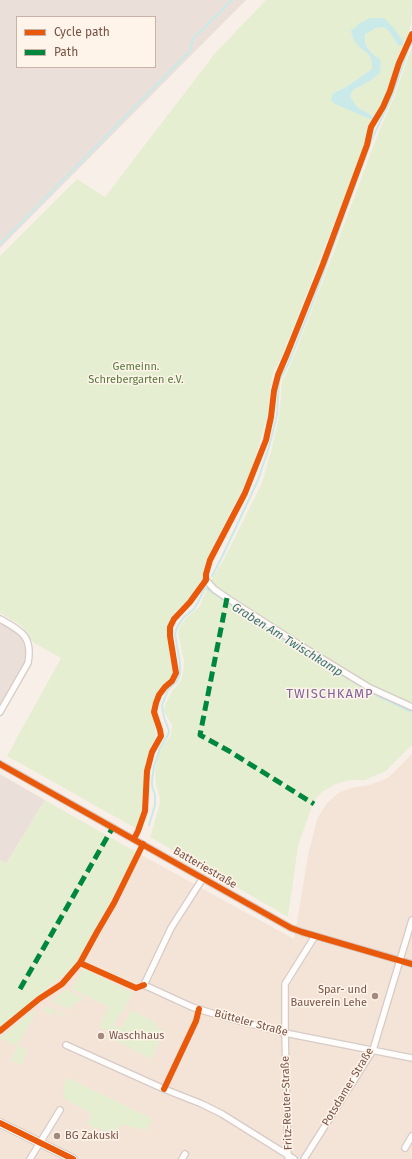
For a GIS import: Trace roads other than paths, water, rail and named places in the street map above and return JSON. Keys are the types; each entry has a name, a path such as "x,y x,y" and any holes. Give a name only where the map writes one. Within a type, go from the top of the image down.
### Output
{"main road":[{"path":"0,1123 74,1159"}],"street":[{"path":"206,580 214,589 227,598 303,647 370,688 412,707"},
{"path":"0,619 24,635 29,648 29,655 28,663 0,712"},
{"name":"Batteriestraße","path":"0,764 291,928 412,964"},
{"name":"Bütteler Straße","path":"203,878 170,928 144,985 192,1007 285,1033 412,1058"},
{"name":"Potsdamer Straße","path":"304,1159 373,1050 412,920"},
{"name":"Fritz-Reuter-Straße","path":"288,1157 285,984 315,936"},
{"path":"66,1045 164,1090 202,1104 222,1114 288,1157 294,1159"},
{"path":"30,1159 60,1110"},
{"path":"405,1148 412,1136"}],"water":[{"path":"370,18 384,18 393,27 403,41 402,46 398,45 389,31 383,27 377,28 365,34 368,49 380,59 380,73 370,81 353,90 350,96 357,107 374,117 372,120 335,104 331,100 333,93 346,87 372,69 371,59 355,42 351,31 360,23"}],"waterway":[{"path":"0,244 190,51 193,39 232,0"},
{"path":"212,576 258,480 269,447 277,415 279,382 290,360 311,307 372,139 393,94 412,42"},
{"name":"Graben Am Twischkamp","path":"149,825 155,805 155,795 152,786 154,767 160,748 169,731 162,705 168,690 177,681 180,674 180,663 175,634 177,627 184,617 193,610 205,588 303,652 376,695 412,712"}],"place":[{"name":"Spar- und Bauverein Lehe","path":"375,996"},
{"name":"Waschhaus","path":"101,1036"},
{"name":"BG Zakuski","path":"57,1136"}],"district":[{"name":"TWISCHKAMP","path":"330,694"}],"park label":[{"name":"Gemeinn. Schrebergarten e.V.","path":"136,373"}]}
